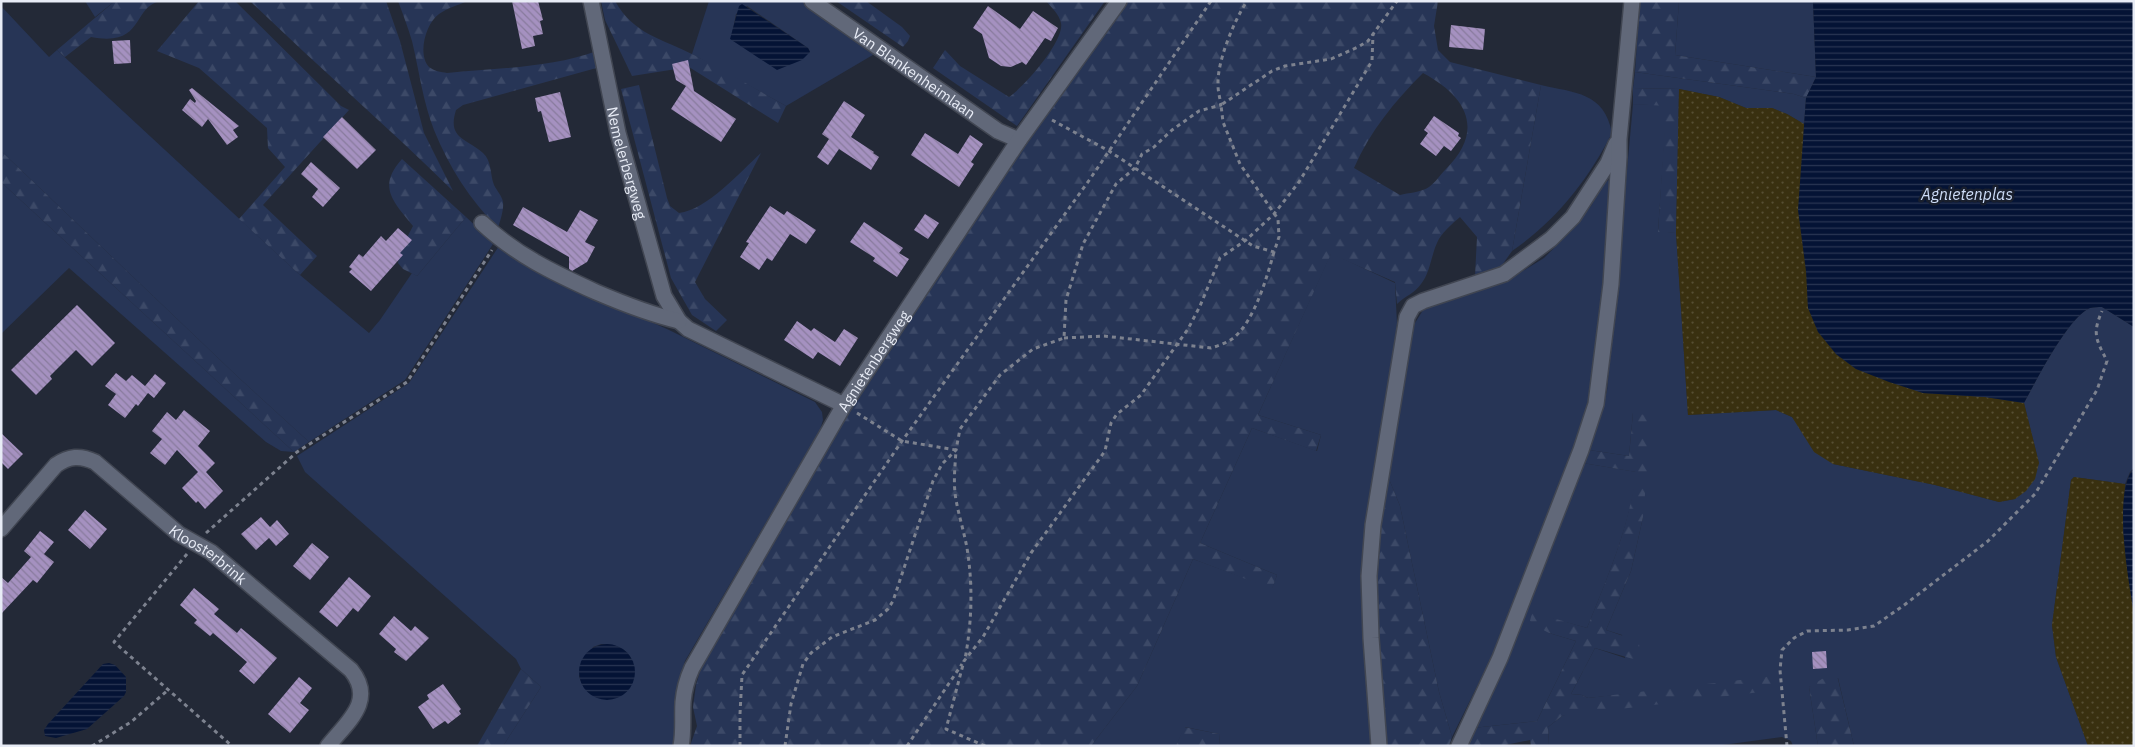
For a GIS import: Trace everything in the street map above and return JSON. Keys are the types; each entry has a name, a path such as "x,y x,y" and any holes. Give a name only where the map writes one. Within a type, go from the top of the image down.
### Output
{"street":[{"name":"Nemelerbergweg","path":"591,1 618,133 664,296 678,321"},
{"name":"Van Blankenheimlaan","path":"812,1 998,131 1019,140"},
{"name":"Agnietenbergweg","path":"681,746 684,724 683,703 686,684 692,668 844,405 1019,140 1120,1"},
{"path":"1459,746 1500,658 1581,450 1596,404 1611,284 1619,156 1618,139 1632,1"},
{"path":"1379,746 1371,638 1369,576 1373,525 1406,317 1413,306 1423,301 1504,274 1551,239 1572,217 1589,193 1608,163 1618,139"},
{"name":"Nemelerbergweg","path":"482,223 525,257 552,273 650,315 678,321 701,337 844,405"},
{"name":"Kloosterbrink","path":"1,529 56,465 63,460 74,456 95,462 180,534 218,558 352,670 358,679 362,698 359,706 328,746"}],"path":[{"path":"740,746 742,675 902,441 1109,151 1211,1"},
{"path":"985,746 946,729 964,661 971,621 967,550 954,483 956,450 960,428 1000,375 1033,349 1064,338 1104,336 1211,348 1232,339 1250,314 1266,280 1279,227 1274,214 1240,164 1223,122 1218,84 1223,58 1234,21 1246,1"},
{"path":"1064,338 1066,300 1083,244 1116,184 1135,168 1142,154 1154,147 1172,130 1199,111 1221,104 1272,71 1285,66 1330,58 1368,41 1397,1"},
{"path":"907,746 964,661 983,637 1031,553 1106,451 1111,423 1116,414 1142,395 1188,329 1220,258 1246,240 1274,214 1299,182 1372,61 1374,34"},
{"path":"1039,113 1109,151 1253,246 1274,252"},
{"path":"232,746 114,642 196,543 297,452 407,382 500,239"},
{"path":"1786,746 1780,670 1782,650 1794,638 1807,631 1848,630 1874,626 1988,540 2035,494 2097,390 2107,361 2096,339 2096,325 2102,311"},
{"path":"844,405 902,441 956,450"},
{"path":"785,746 788,717 803,664 811,653 832,638 875,620 894,601 932,481 942,464 956,450"},
{"path":"92,746 131,722 168,690"}],"green space":[{"path":"85,1 115,1 95,17"},
{"path":"115,1 160,1 151,5 129,32 120,37 108,39 91,37 65,57 57,50"},
{"path":"199,1 235,1 341,106 349,110 263,205 317,256 300,275 239,219 285,167 268,148 267,128 199,68 157,51"},
{"path":"250,1 386,1 400,41 424,133 453,191 403,143"},
{"path":"398,1 467,1 439,14 434,18 427,31 423,47 425,61 429,67 438,71 447,73 542,64 579,57 597,51 600,67 463,105 456,110 454,127 456,132 486,156 494,185 501,196 503,205 498,228 469,194 453,170 440,144 427,108 412,41"},
{"path":"601,1 615,1 631,22 640,29 729,73 786,106 778,123 689,67 632,76 605,20"},
{"path":"709,1 814,1 883,49 786,106 692,54","holes":["747,6 808,48 810,52 777,69 731,39 736,14"]},
{"path":"836,1 866,1 902,27 910,36 908,41 903,47"},
{"path":"1046,1 1105,1 1017,126 933,68 945,50 960,66 1009,97 1033,74 1057,41 1061,23 1055,11"},
{"path":"1128,1 1438,1 1434,26 1438,50 1450,62 1541,85 1512,251 1500,268 1475,276 1477,237 1460,217 1439,239 1421,284 1397,304 1395,282 1331,254 1258,415 1321,435 1316,451 1252,428 1200,543 1277,575 1272,589 1193,559 1137,686 1091,746 690,746 697,726 693,707 696,685 702,665 826,447 978,213","holes":["1423,73 1439,82 1460,104 1466,116 1467,128 1465,142 1457,156 1433,183 1423,190 1400,195 1354,168 1375,129 1403,94"]},
{"path":"1640,1 1679,1 1675,55 1816,77 1806,98 1794,94 1635,72"},
{"path":"1679,1 1813,1 1816,77 1675,55"},
{"path":"1,6 49,57 57,50 300,275 369,333 412,273 417,276 466,217 492,241 493,244 405,380 309,442 239,378 1,151"},
{"path":"1635,72 1794,94 1806,98 1804,124 1772,108 1746,108 1719,97 1679,89 1633,88"},
{"path":"639,85 667,198 670,206 679,213 701,205 712,198 761,153 695,282 705,299 727,320 716,331 692,315 671,278 621,89"},
{"path":"1541,85 1576,93 1595,102 1608,119 1612,133 1603,150 1570,198 1543,227 1512,251"},
{"path":"1633,88 1679,89 1676,233 1658,232 1666,106 1633,104"},
{"path":"1633,104 1667,105 1658,231 1676,233 1688,415 1776,410 1792,417 1833,464 1935,485 1999,502 2015,499 2039,463 2024,403 2063,336 2081,314 2093,307 2102,307 2134,327 2134,468 2130,472 2125,484 2074,477 2071,480 2052,625 2056,657 2088,746 1854,746 1838,678 1809,687 1818,746 1793,746 1791,741 1782,737 1715,746 1549,746 1548,727 1562,716 1637,693 1588,698 1582,695 1571,694 1595,648 1625,658 1622,635 1606,630 1631,571 1643,517 1633,413 1629,456 1589,450 1607,391"},
{"path":"1,151 239,378 309,442 294,452 1,182"},
{"path":"402,159 466,217 417,276 403,269 398,263 400,251 413,226 394,201 389,186 394,169"},
{"path":"1612,179 1600,313 1588,401 1577,438 1496,648 1452,737 1439,692 1400,506 1389,479 1408,353 1415,323 1423,310 1521,272 1544,258 1568,234 1591,206 1607,181"},
{"path":"1,182 294,452 281,451 266,442 69,268 1,334"},
{"path":"499,246 542,274 667,329 815,402 822,412 823,420 820,430 685,661 680,677 673,746 503,746 541,687 521,669 516,659 305,472 297,456 409,383","holes":["601,644 618,647 628,654 633,665 633,676 628,687 620,695 609,699 595,696 585,688 579,676 593,647"]},
{"path":"1331,253 1395,283 1397,324 1362,569 1372,746 1220,746 1219,734 1185,727 1176,746 1091,746 1137,686 1193,559 1272,588 1277,575 1200,543 1252,428 1317,451 1321,435 1258,415"},
{"path":"1633,413 1652,416 1643,517 1631,571 1606,630 1638,641 1639,651 1633,659 1595,648 1571,694 1582,695 1588,698 1774,676 1777,690 1562,716 1548,727 1549,746 1531,746 1530,740 1500,746 1465,746 1473,728 1537,721 1576,641 1549,633 1536,626 1530,621 1532,612 1587,628 1610,571 1623,532 1633,493 1636,472 1583,463 1589,450 1629,456"},
{"path":"1583,463 1637,472 1623,532 1610,571 1587,628 1532,613 1549,633 1576,641 1537,721 1473,728"},
{"path":"1389,479 1400,506 1439,692 1452,737 1449,746 1386,746 1378,624 1377,575 1380,533"},
{"path":"521,669 541,687 503,746 477,746"},
{"path":"1837,675 1854,746 1818,746 1809,687 1822,679"},
{"path":"1184,727 1219,734 1220,746 1176,746"}],"sand":[{"path":"1679,89 1719,97 1746,108 1772,108 1804,124 1803,153 1808,308 1836,354 1856,369 1923,393 1985,397 2024,403 2039,463 2035,479 2026,491 2015,499 1999,502 1935,485 1833,464 1814,452 1792,417 1776,410 1688,415 1676,233"},
{"path":"2074,477 2125,484 2123,531 2134,614 2134,746 2088,746 2056,657 2052,625 2071,480"}],"water":[{"name":"Agnietenplas","path":"1813,1 2134,1 2134,327 2102,307 2090,308 2081,314 2053,351 2024,403 1985,397 1923,393 1856,369 1836,354 1818,332 1808,308 1806,271 1798,210 1806,98 1816,77"},
{"path":"742,4 808,48 810,52 802,60 777,70 730,39 739,6"},
{"path":"2134,468 2134,614 2126,560 2123,516 2127,480"},
{"path":"607,644 618,646 627,652 633,661 635,672 633,683 627,692 618,698 607,700 596,698 587,692 581,683 579,672 581,661 587,652 596,646"},
{"path":"103,664 115,665 126,677 126,692 124,696 87,729 56,738 45,736 44,730 48,724"}],"building":[{"path":"512,1 538,1 543,20 540,21 543,34 533,36 535,46 522,49"},
{"path":"988,6 1020,29 1033,11 1058,28 1051,41 1045,38 1026,65 1022,62 1011,67 1001,66 989,58 982,34 973,28"},
{"path":"1451,25 1485,29 1483,50 1449,47"},
{"path":"130,40 131,63 114,64 112,41"},
{"path":"688,60 694,91 736,119 721,142 671,109 686,86 676,80 672,64"},
{"path":"192,88 239,126 233,130 238,137 227,145 208,119 202,127 182,110 190,99 195,103 196,101 189,90"},
{"path":"560,92 571,137 549,142 541,111 538,112 535,98"},
{"path":"844,101 865,115 851,137 879,157 871,170 839,149 828,165 817,157 829,139 822,134"},
{"path":"1434,116 1459,133 1458,136 1461,138 1451,151 1444,146 1436,156 1420,144 1428,133 1424,130"},
{"path":"342,117 376,150 357,169 323,137"},
{"path":"925,133 958,154 970,135 983,144 971,162 974,164 959,187 911,155"},
{"path":"311,162 340,188 323,207 312,197 318,189 301,174"},
{"path":"770,206 784,215 787,211 816,230 806,244 790,234 772,261 767,258 759,270 740,257 749,243 746,242"},
{"path":"523,207 567,232 580,210 598,220 585,242 595,247 587,262 572,271 569,269 569,257 513,225"},
{"path":"925,214 939,223 928,239 914,230"},
{"path":"864,222 903,248 899,253 909,259 897,277 873,261 875,258 850,242"},
{"path":"398,228 412,240 400,253 403,255 371,291 349,272 352,269 349,267 359,254 363,257 381,236 386,241"},
{"path":"77,305 115,343 92,366 76,350 50,376 52,379 36,395 11,370"},
{"path":"797,321 811,331 814,328 835,342 844,329 858,338 840,366 818,352 813,359 784,340"},
{"path":"116,373 126,381 132,375 145,386 155,374 166,383 154,398 148,393 125,418 108,405 116,394 105,386"},
{"path":"184,410 210,431 198,446 215,463 206,472 223,491 205,509 198,501 196,503 182,488 198,472 177,450 165,465 150,453 162,439 152,431 167,412 176,420"},
{"path":"1,433 23,454 8,469 1,462"},
{"path":"85,510 107,529 90,549 68,530"},
{"path":"261,517 270,527 277,520 289,534 276,546 269,538 256,550 241,534"},
{"path":"40,531 54,542 44,554 54,562 37,583 33,580 1,614 1,577 8,583 31,557 24,551"},
{"path":"312,543 329,557 310,580 293,566"},
{"path":"349,577 371,596 358,612 353,608 337,627 319,612"},
{"path":"194,588 219,609 214,614 237,633 241,628 277,658 254,684 239,671 247,662 213,633 210,636 194,623 197,620 180,605"},
{"path":"394,616 411,631 415,626 429,638 406,661 394,652 396,649 379,634"},
{"path":"1826,651 1827,668 1813,669 1812,652"},
{"path":"299,677 312,688 300,703 309,710 290,733 268,714"},
{"path":"443,684 461,709 459,711 461,714 448,724 445,721 433,729 418,707 429,699 427,695"}]}
